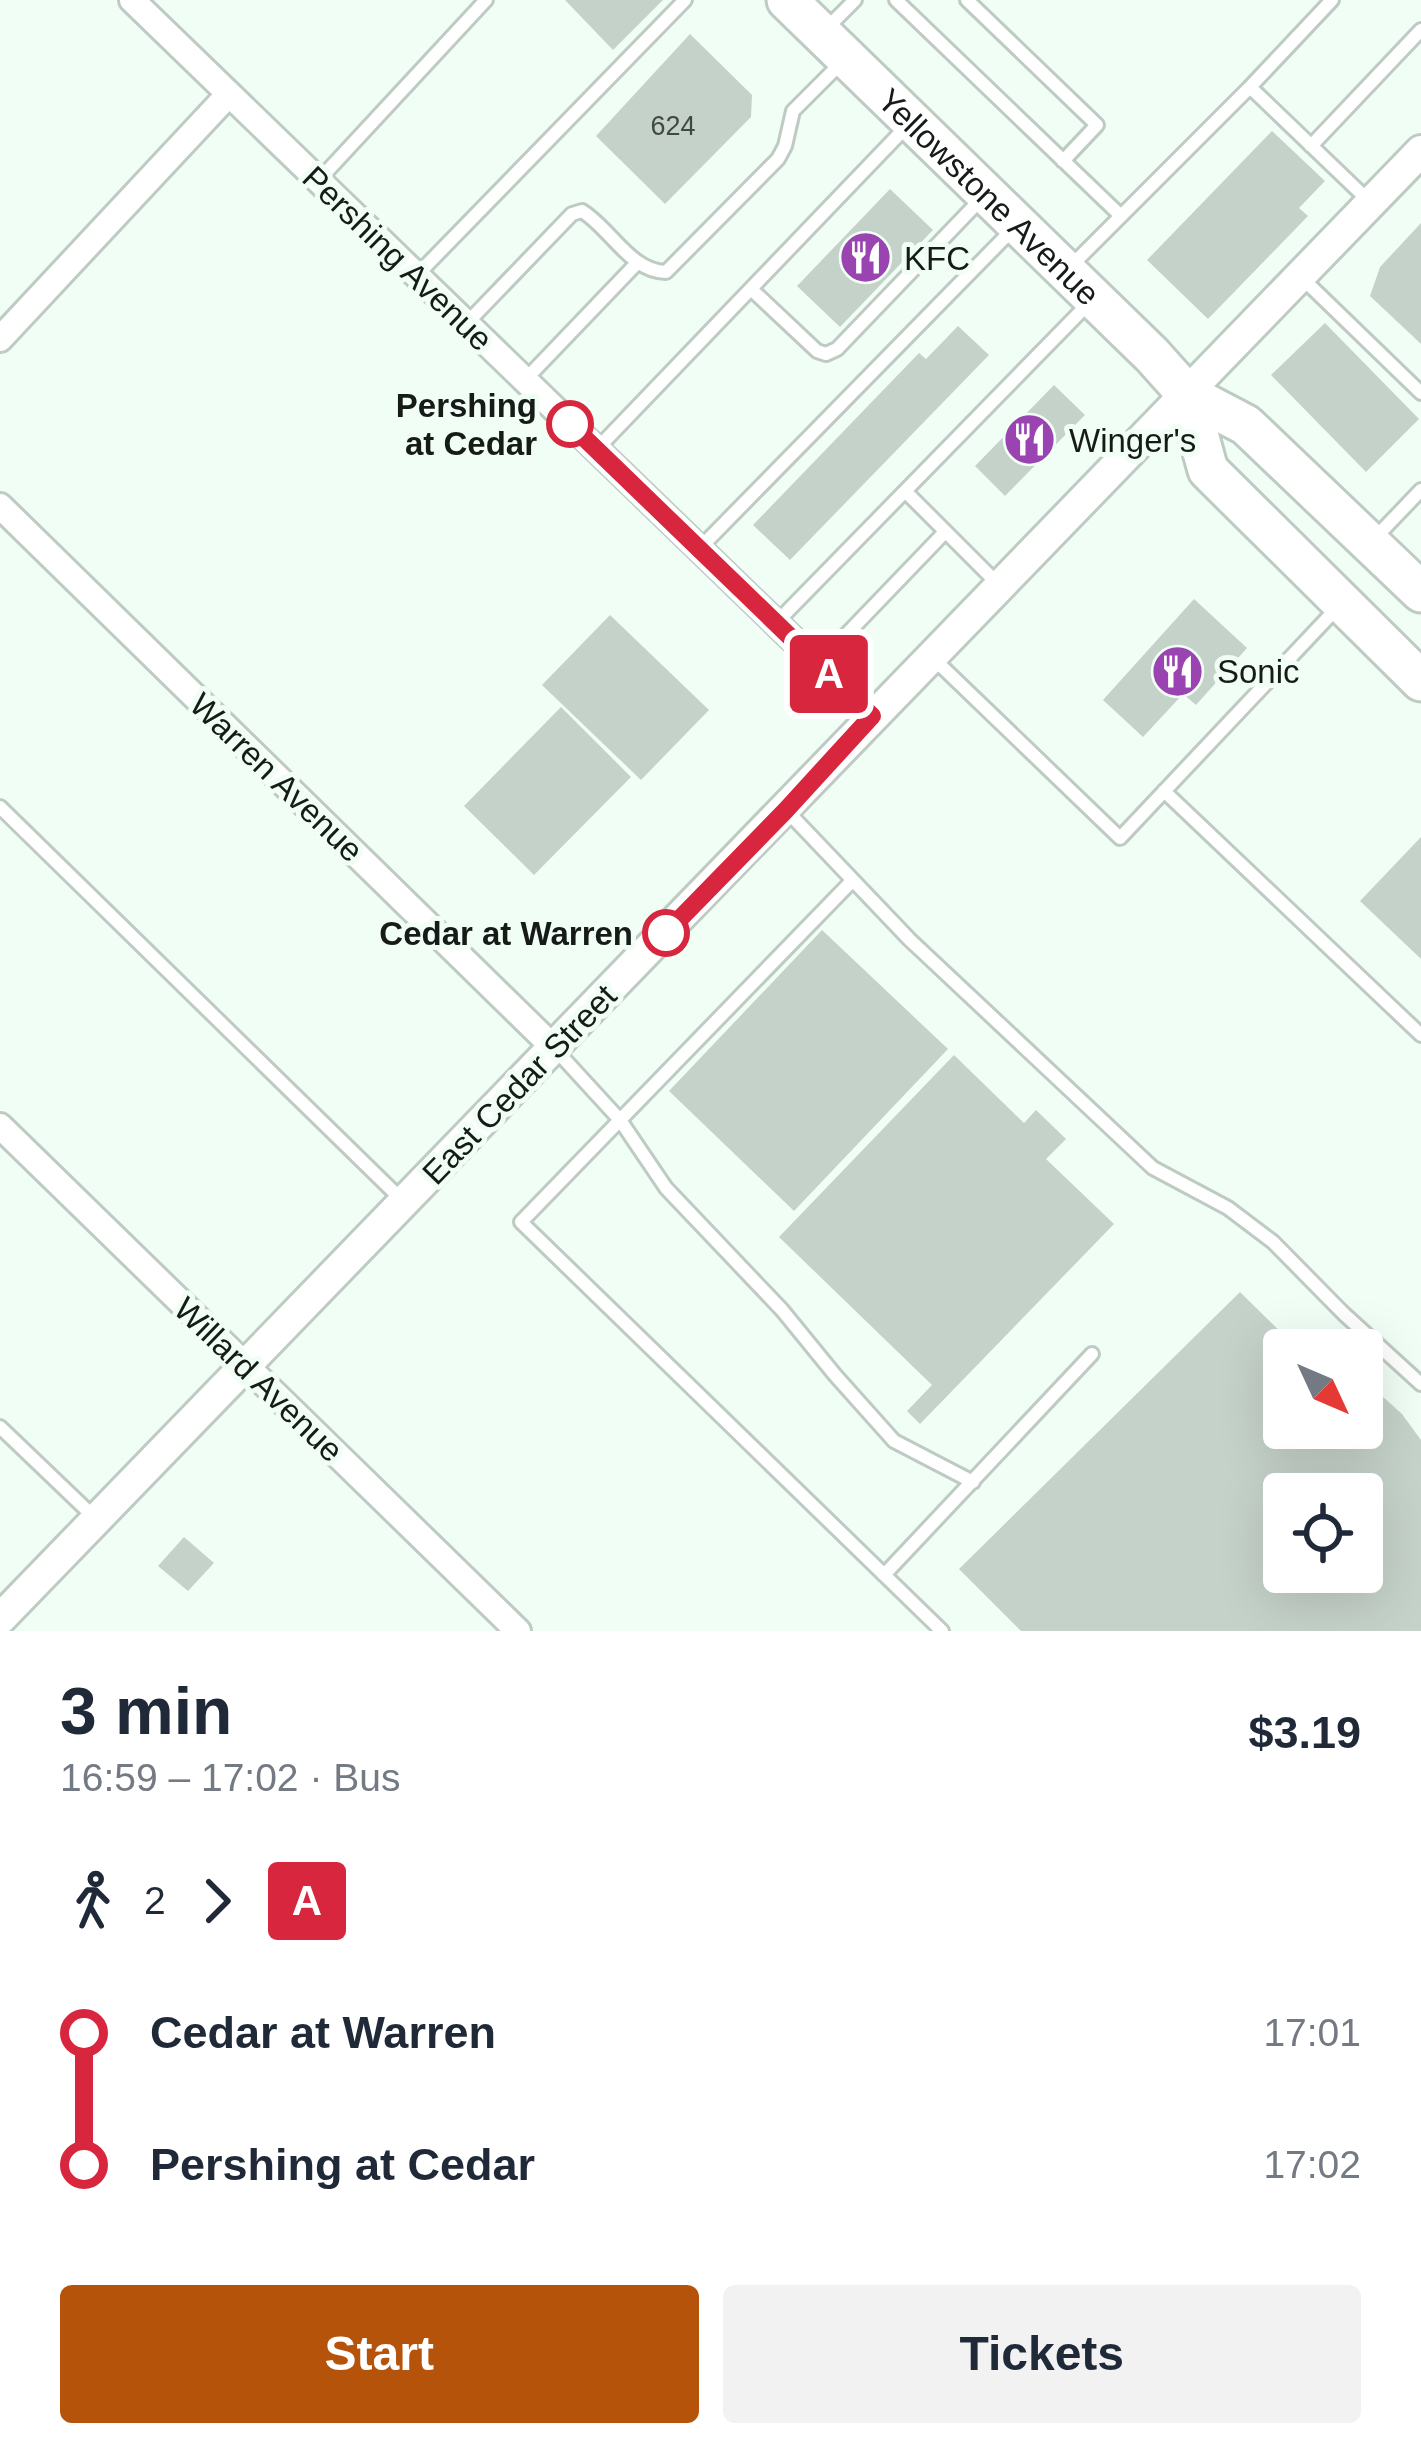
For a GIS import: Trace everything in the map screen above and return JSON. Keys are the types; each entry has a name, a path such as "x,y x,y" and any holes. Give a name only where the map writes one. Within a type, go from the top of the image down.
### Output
{"main road":[{"name":"Yellowstone Avenue","path":"787,0 1187,394 1246,425 1421,592"},
{"name":"Yellowstone Avenue","path":"1187,394 1208,470 1421,681"}],"street":[{"name":"Pershing Avenue","path":"132,0 872,716"},
{"path":"0,339 229,94"},
{"name":"East Cedar Street","path":"0,1619 1421,151"},
{"name":"Warren Avenue","path":"0,506 554,1048"},
{"name":"Willard Avenue","path":"0,1126 518,1631"}],"lane":[{"path":"318,181 487,0"},
{"path":"416,276 685,0"},
{"path":"466,324 572,214 582,211 638,262 653,272 666,272 778,159 793,111 834,46 854,0"},
{"path":"896,0 1120,216"},
{"path":"967,0 1097,124 1063,161"},
{"path":"776,623 905,491 1080,285 1120,216 1332,0"},
{"path":"1312,146 1421,30"},
{"path":"1250,87 1371,202"},
{"path":"597,450 911,121"},
{"path":"751,289 817,351 826,354 837,349 986,194"},
{"path":"699,549 1018,224"},
{"path":"525,380 638,262"},
{"path":"1300,276 1421,393"},
{"path":"1370,544 1421,490"},
{"path":"905,491 1000,586"},
{"path":"818,664 945,532"},
{"path":"931,656 1120,838 1342,602"},
{"path":"1164,791 1421,1035"},
{"path":"0,806 404,1202"},
{"path":"786,810 909,939 1153,1168 1228,1208 1273,1242 1421,1384"},
{"path":"853,881 521,1222 942,1631"},
{"path":"554,1048 620,1120 666,1188 782,1310 894,1441 973,1482"},
{"path":"884,1575 1092,1354"},
{"path":"0,1427 97,1520"}],"building":[{"path":"565,0 663,0 613,50"},
{"path":"690,34 752,95 751,117 665,204 596,136"},
{"path":"1272,131 1325,181 1299,208 1308,216 1208,319 1147,260"},
{"name":"KFC","path":"890,189 933,230 840,327 797,286"},
{"path":"1421,223 1421,344 1370,296 1380,267"},
{"path":"1325,323 1419,419 1366,472 1271,375"},
{"path":"958,326 989,355 790,560 753,525 919,353 926,359"},
{"name":"Winger's","path":"1054,385 1085,415 1005,496 975,466"},
{"name":"Sonic","path":"1194,599 1247,648 1196,705 1183,694 1143,737 1103,700"},
{"path":"610,615 709,710 641,780 542,685"},
{"path":"561,707 631,777 534,875 464,806"},
{"path":"1421,837 1421,959 1360,901"},
{"path":"822,930 948,1049 794,1211 669,1091"},
{"path":"954,1055 1024,1123 1036,1110 1066,1139 1046,1159 1114,1224 920,1424 907,1411 932,1385 779,1237"},
{"path":"1240,1292 1278,1329 1263,1329 1263,1449 1383,1449 1383,1397 1421,1440 1421,1631 1021,1631 959,1569"},
{"path":"184,1537 214,1563 188,1591 158,1566"}],"bus line":[{"name":"A","path":"570,424 872,716 666,933"}],"place":[{"name":"KFC","path":"865,258"},
{"name":"Pershing at Cedar","path":"570,424"},
{"name":"Winger's","path":"1030,440"},
{"name":"Sonic","path":"1178,671"},
{"name":"Cedar at Warren","path":"666,933"}]}
